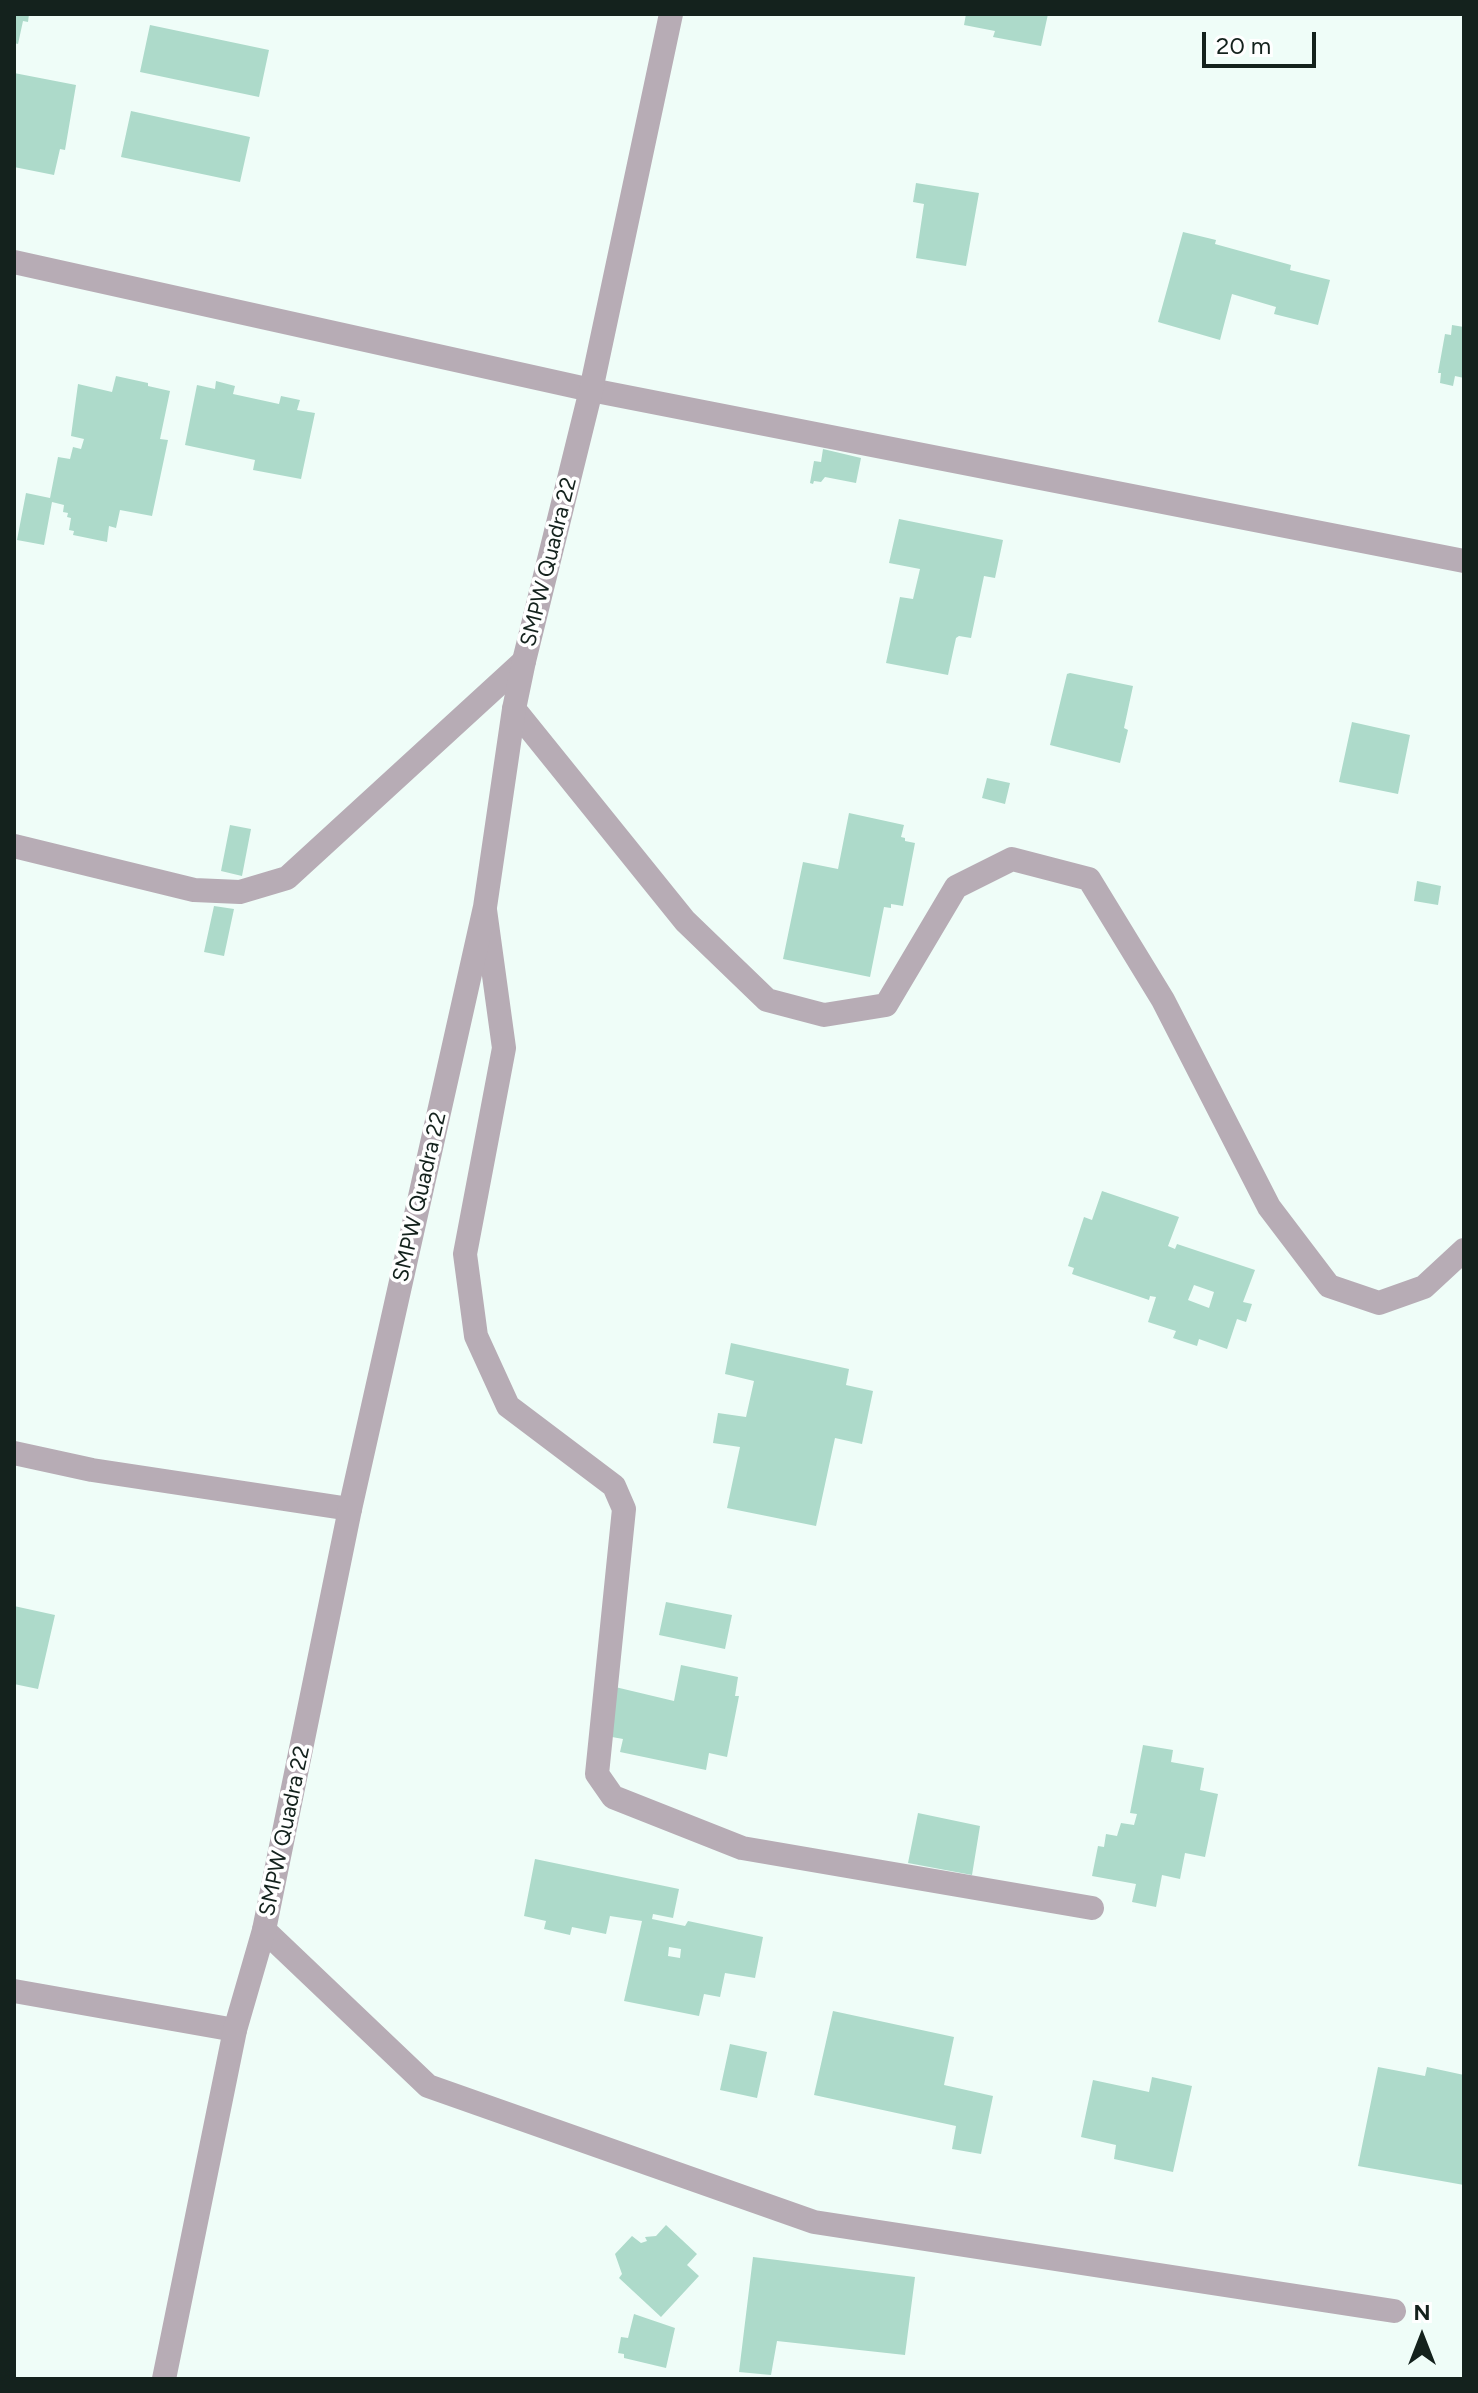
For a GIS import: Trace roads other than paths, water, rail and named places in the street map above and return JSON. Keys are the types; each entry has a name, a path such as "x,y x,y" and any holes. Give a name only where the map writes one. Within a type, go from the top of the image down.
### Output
{"street":[{"name":"SMPW Quadra 22","path":"164,2379 235,2030 264,1930 350,1509 485,907 524,661 591,390 671,14"},
{"path":"14,262 591,390 1464,561"},
{"path":"14,846 194,890 240,892 287,878 524,661"},
{"path":"514,709 685,921 767,1000 824,1015 886,1005 956,887 1012,859 1089,879 1163,1000 1269,1207 1329,1286 1379,1303 1424,1287 1464,1250"},
{"path":"485,907 504,1048 465,1254 472,1309 476,1336 508,1406 614,1486 624,1509 597,1774 613,1797 742,1848 1092,1908"},
{"path":"14,1453 92,1470 350,1509"},
{"path":"264,1930 428,2086 814,2222 1394,2311"},
{"path":"14,1991 235,2030"}]}
